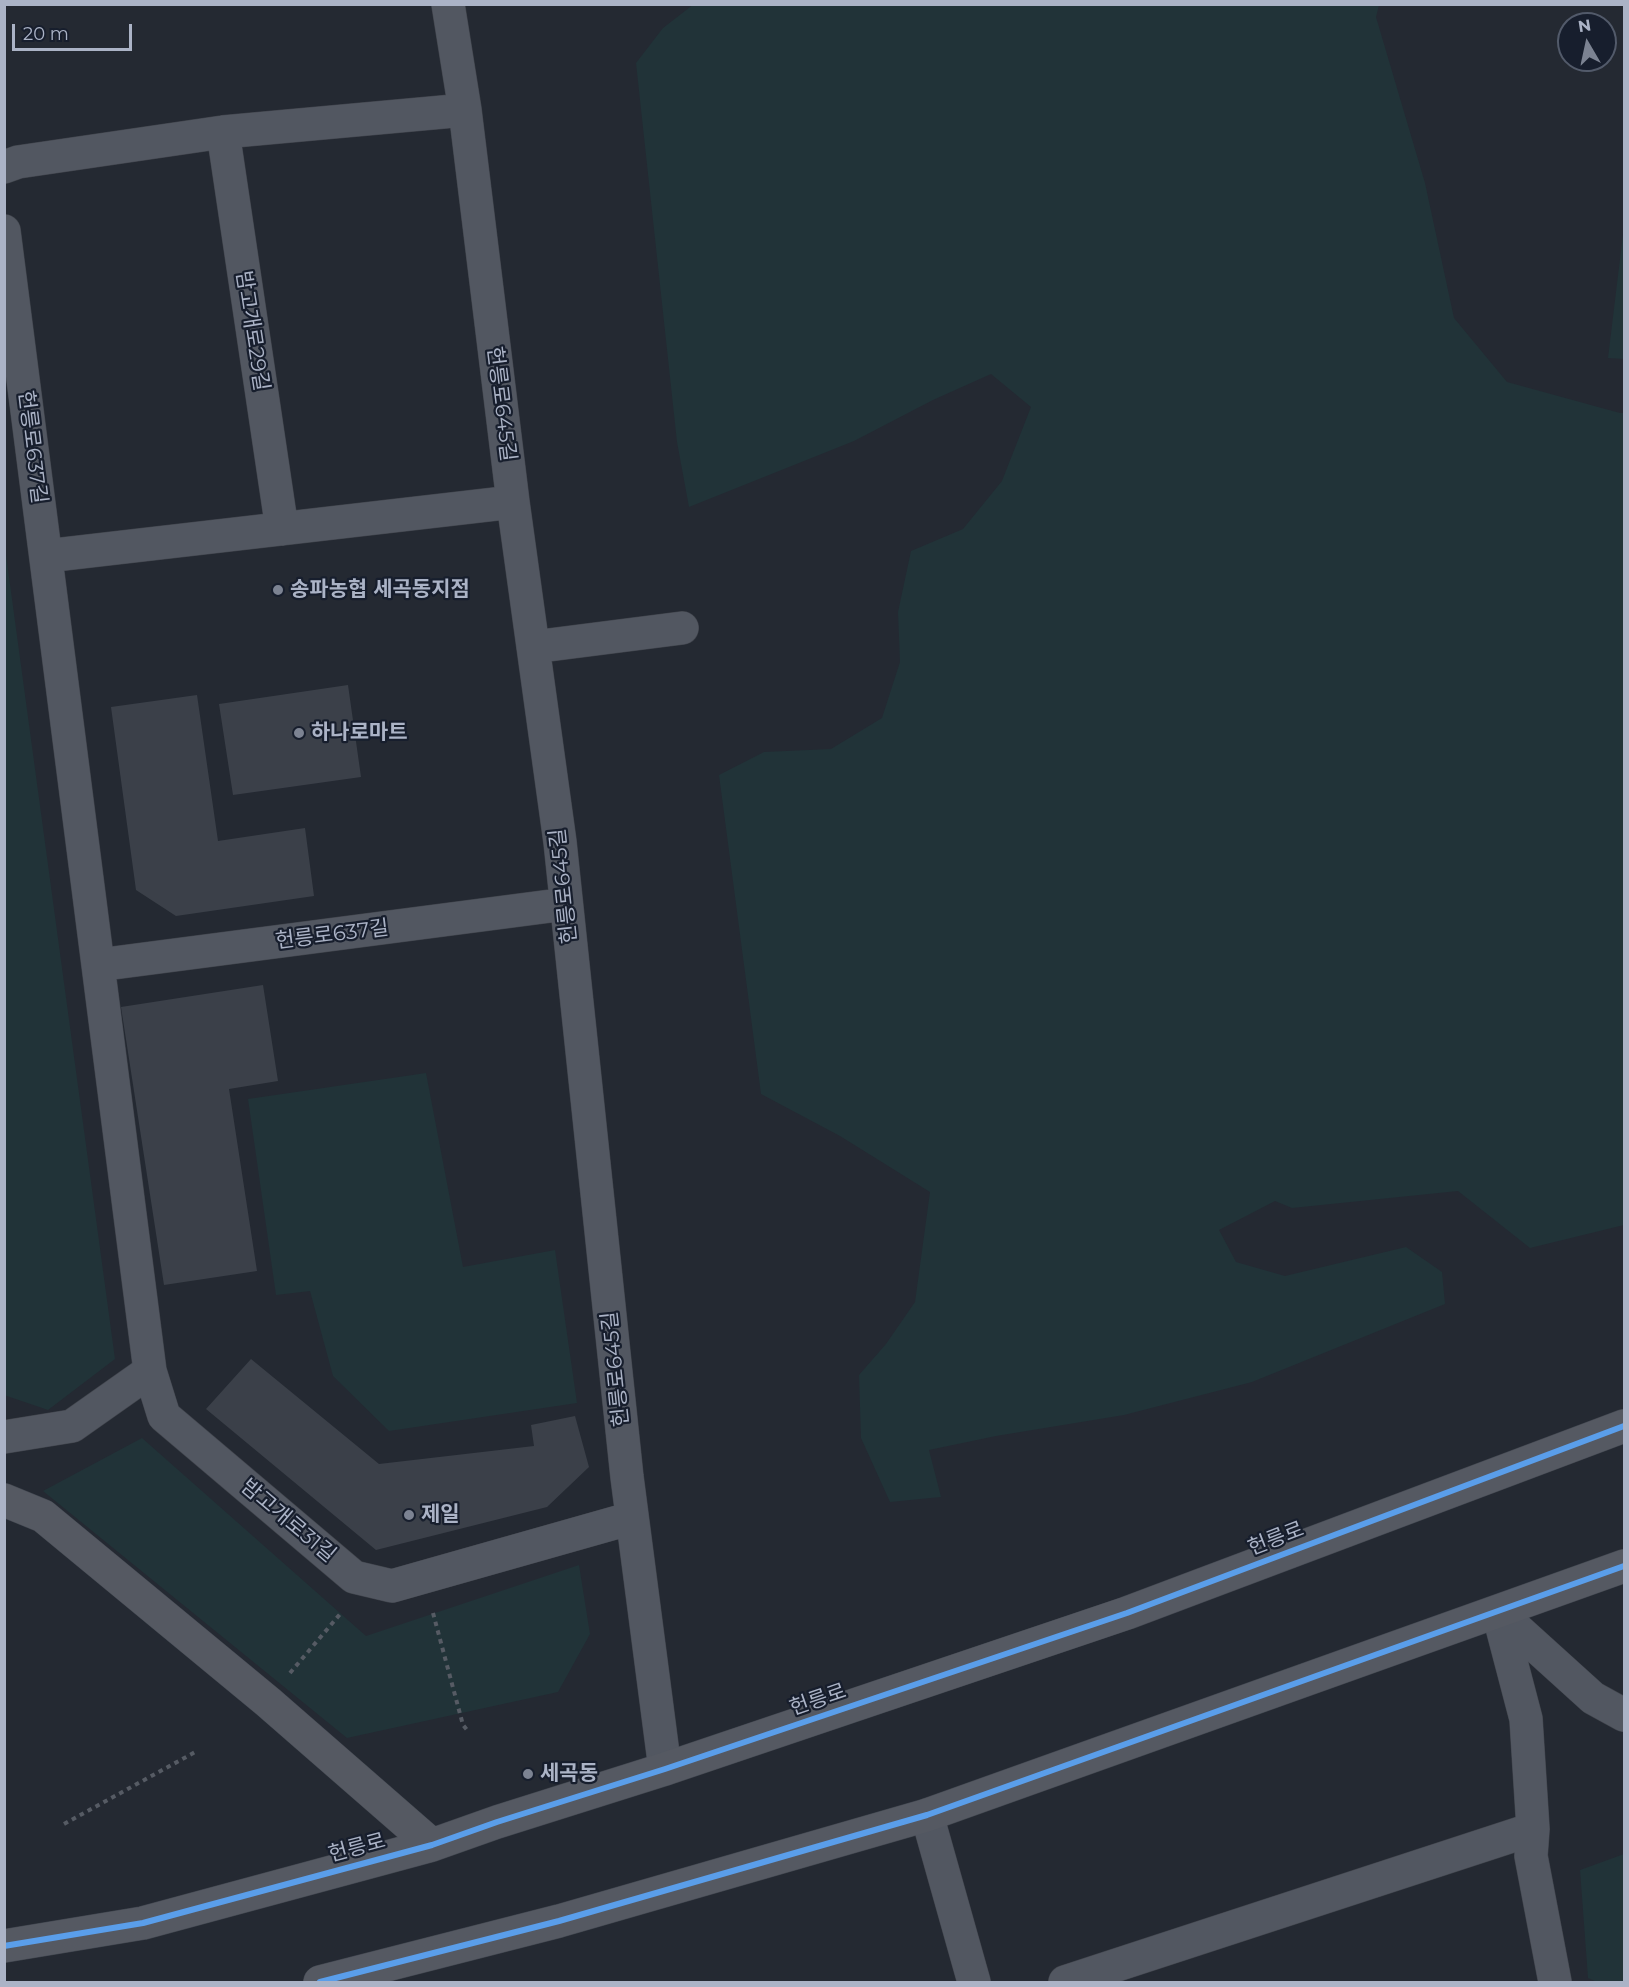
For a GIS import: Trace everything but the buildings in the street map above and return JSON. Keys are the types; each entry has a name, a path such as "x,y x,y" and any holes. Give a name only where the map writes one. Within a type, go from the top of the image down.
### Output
{"main road":[{"name":"헌릉로","path":"4,1946 143,1923 432,1845 1127,1613 1624,1426"},
{"path":"4,1500 43,1516 268,1702 432,1845"},
{"path":"320,1983 408,1970 559,1921 927,1815 1624,1566"}],"street":[{"name":"헌릉로645길","path":"448,4 465,110 513,502 560,842 632,1518 665,1769"},
{"path":"4,167 18,162 223,132 465,110"},
{"name":"밤고개로29길","path":"223,132 282,529"},
{"name":"헌릉로637길","path":"4,231 150,1371"},
{"path":"46,556 513,502"},
{"path":"533,647 682,628"},
{"name":"헌릉로637길","path":"98,965 566,904"},
{"path":"4,1437 72,1426 150,1371"},
{"name":"밤고개로31길","path":"150,1371 164,1416 354,1577 392,1586 632,1518"},
{"path":"1498,1612 1593,1698 1624,1715"},
{"path":"1498,1612 1527,1719 1533,1829 1531,1856 1555,1983"},
{"path":"927,1815 974,1983"},
{"path":"1065,1983 1533,1829"}],"path":[{"path":"423,1577 463,1725 467,1730"},
{"path":"284,1681 368,1581"},
{"path":"64,1824 197,1751"}],"shaded area":[{"path":"694,4 1379,5 1376,17 1425,183 1454,318 1507,382 1624,413 1624,1225 1530,1248 1458,1191 1292,1208 1275,1201 1219,1230 1236,1262 1285,1276 1406,1247 1442,1272 1445,1304 1252,1382 1124,1415 996,1436 929,1450 941,1497 890,1502 861,1438 859,1375 886,1344 915,1302 930,1192 840,1136 761,1094 719,775 764,752 831,749 882,718 900,662 898,612 911,551 963,529 1002,481 1031,407 991,374 933,400 854,441 689,507 677,442 636,63 663,28"},
{"path":"1624,226 1624,359 1608,358"},
{"path":"4,540 115,1359 48,1410 4,1395"},
{"path":"426,1073 463,1267 555,1250 577,1403 389,1431 333,1376 310,1291 276,1295 248,1099"},
{"path":"142,1438 366,1636 579,1565 590,1634 558,1692 347,1738 43,1491"},
{"path":"1624,1854 1624,1982 1597,1982 1588,1978 1580,1870"}],"cycle path":[{"path":"4,1946 143,1923 432,1845 1127,1613 1624,1426"},
{"path":"320,1982 559,1921 927,1815 1624,1566"}],"place":[{"name":"송파농협 세곡동지점","path":"278,590"},
{"name":"하나로마트","path":"299,733"},
{"name":"제일","path":"409,1515"},
{"name":"세곡동","path":"528,1774"}]}
